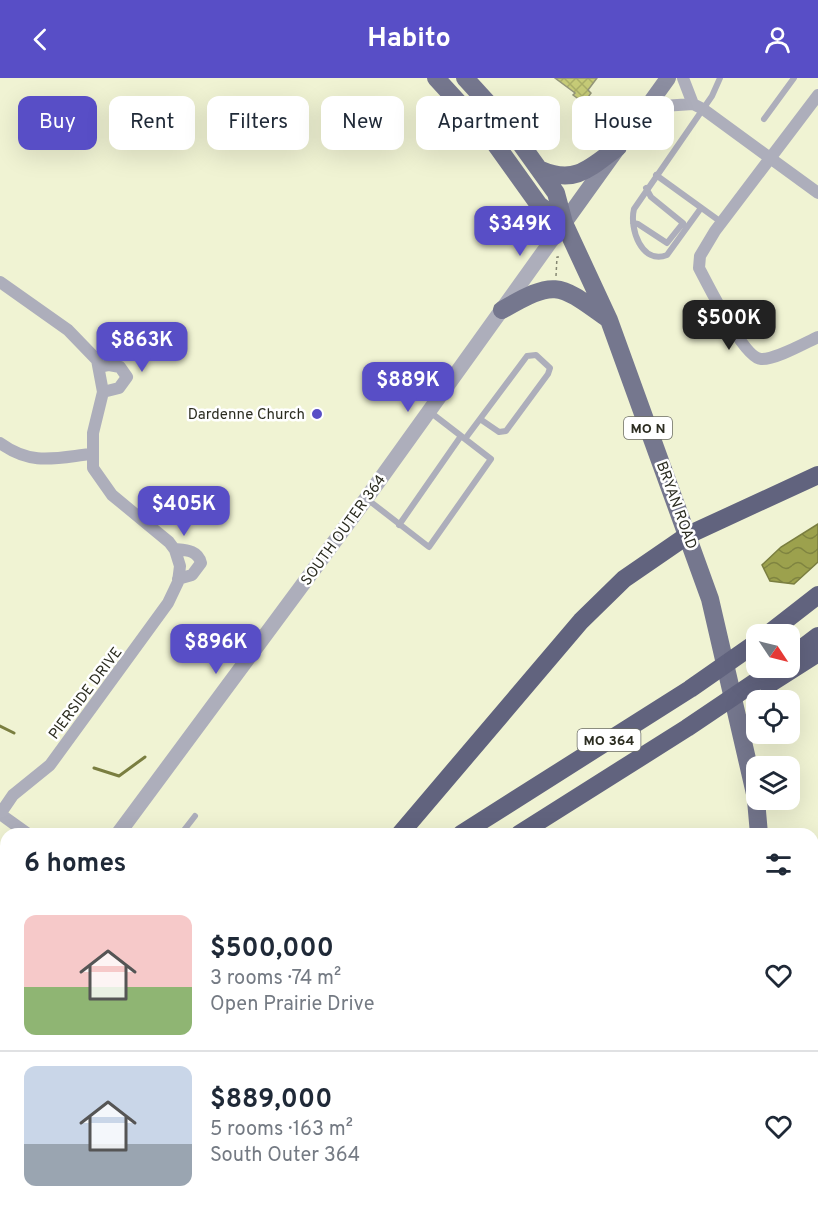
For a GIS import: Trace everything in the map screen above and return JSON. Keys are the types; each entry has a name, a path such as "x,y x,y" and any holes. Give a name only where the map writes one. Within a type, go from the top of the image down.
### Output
{"highway":[{"path":"405,828 606,595 688,536 818,475"},
{"path":"781,624 818,595"},
{"path":"800,650 818,636"},
{"name":"MO 364","path":"470,828 690,689 746,650"},
{"path":"687,728 755,693 818,653"},
{"name":"MO 364","path":"529,828 687,728 761,678"}],"main road":[{"path":"436,78 491,138 539,205 564,223 616,150"},
{"name":"BRYAN ROAD","path":"465,78 505,122 556,193 564,223 609,320 688,536 722,642 747,756"},
{"path":"655,96 668,78"},
{"path":"541,170 561,177 573,176 583,172 614,150"},
{"path":"502,310 530,294 553,287 579,298 609,320"},
{"name":"BRYAN ROAD","path":"757,810 758,828"}],"street":[{"path":"683,78 698,107 771,157 818,193"},
{"path":"818,95 722,223 700,255 699,268 739,339 751,355 760,360 770,358 818,337"},
{"path":"674,107 698,107"},
{"name":"SOUTH OUTER 364","path":"122,828 366,499 564,223"},
{"path":"0,282 68,330 97,360 103,392 93,433 91,454 93,468 101,482 174,549 180,566 178,579 192,575 201,563 200,557 193,552 174,549"},
{"path":"100,367 109,365 120,367 127,376 126,382 119,388 103,392"},
{"path":"0,443 16,454 36,460 91,454"},
{"name":"PIERSIDE DRIVE","path":"20,828 0,814 13,795 50,765 154,624 168,603 178,579"}],"lane":[{"path":"701,208 667,255 660,258 650,256 642,248 633,223 634,209 698,107 720,78"},
{"path":"764,119 794,78"},
{"path":"656,175 722,223"},
{"path":"633,223 667,243 683,223 651,196 646,188"},
{"path":"399,525 527,356 532,353 548,364 550,368 548,374 506,431 500,432 480,419"},
{"path":"366,499 429,547 491,459 429,412"},
{"path":"186,828 195,816"}],"path":[{"path":"556,280 557,257 561,257"}],"water":[{"path":"818,524 818,562 794,584 770,581 762,565 781,547"}],"building":[{"path":"555,78 597,78 588,90 591,93 589,96 574,96 575,93"}],"waterway":[{"path":"0,726 14,733"},
{"path":"94,768 119,776 145,757"}],"place":[{"name":"Dardenne Church","path":"317,414"}]}
